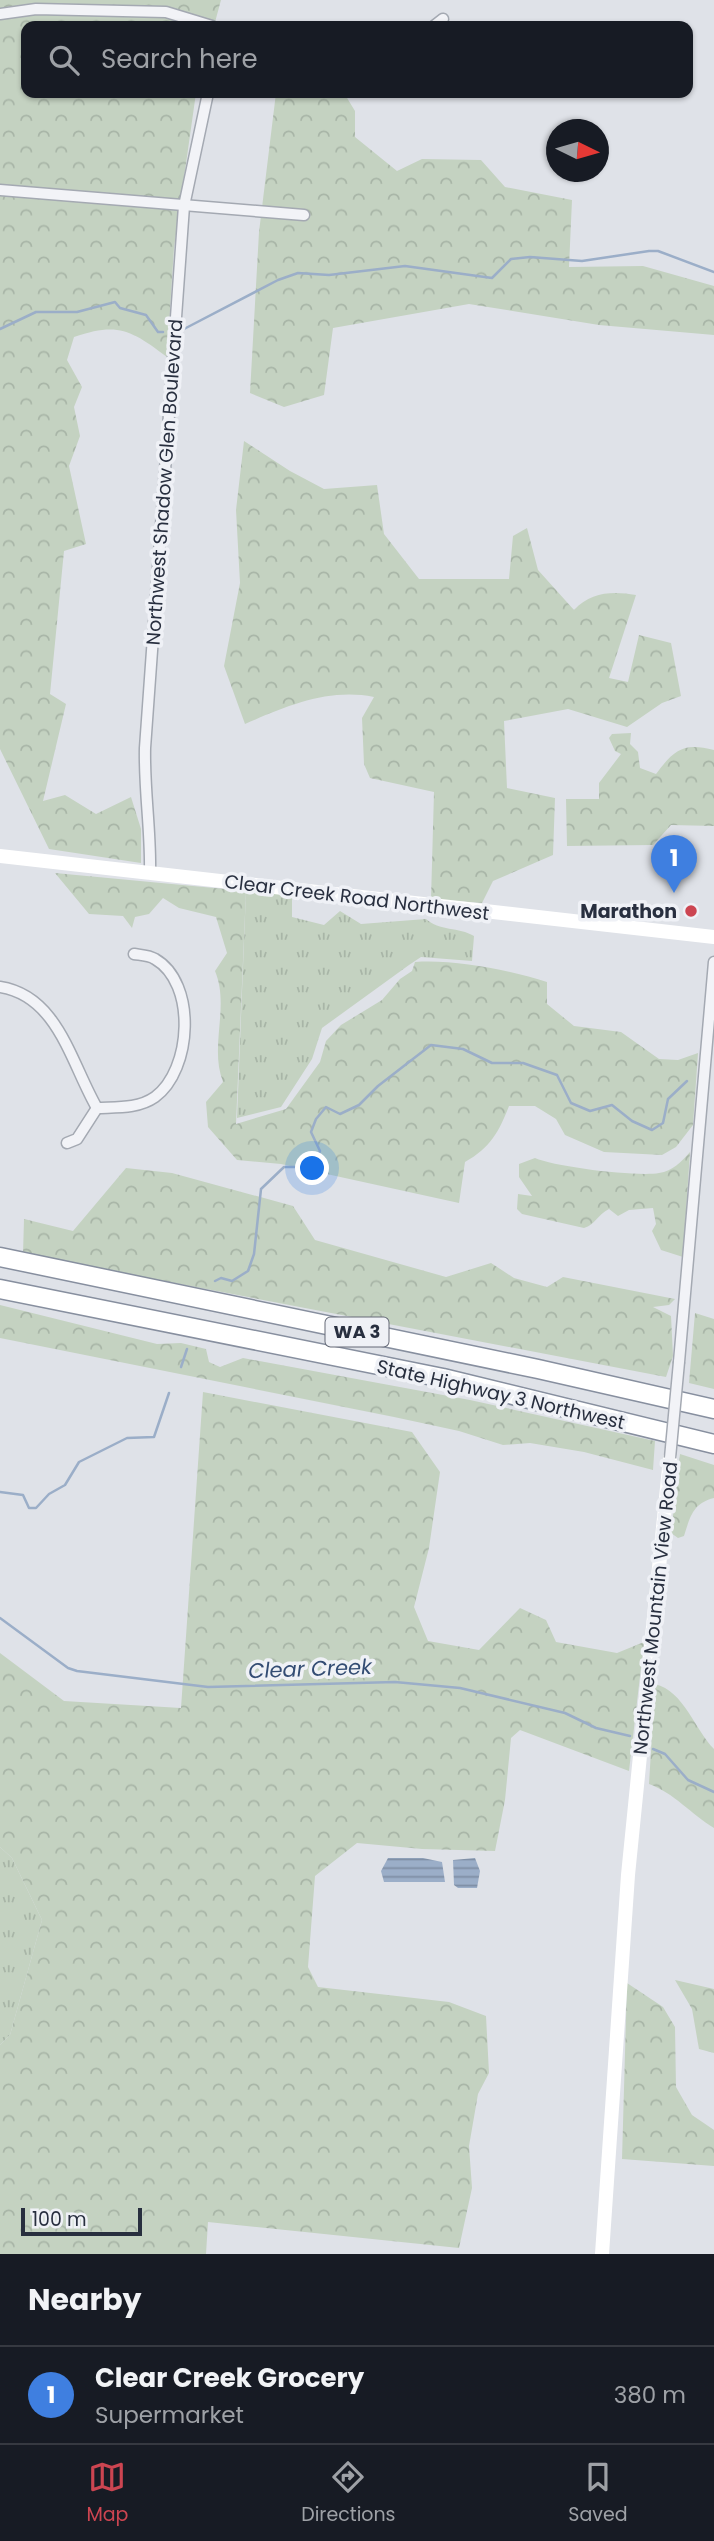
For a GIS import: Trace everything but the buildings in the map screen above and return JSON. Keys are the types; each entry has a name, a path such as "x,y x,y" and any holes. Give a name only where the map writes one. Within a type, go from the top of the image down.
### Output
{"highway":[{"name":"State Highway 3 Northwest","path":"0,1257 538,1369 714,1409"},
{"name":"State Highway 3 Northwest","path":"0,1289 443,1378 714,1445"}],"street":[{"path":"0,13 36,9 166,12 196,21"},
{"name":"Northwest Shadow Glen Boulevard","path":"149,873 150,834 144,784 145,748 184,206 207,98"},
{"path":"0,190 304,215"},
{"name":"Clear Creek Road Northwest","path":"0,856 714,937"},
{"path":"97,1108 131,1106 155,1097 172,1076 183,1045 185,1019 180,994 164,966 150,957 134,954"},
{"name":"Northwest Mountain View Road","path":"602,2254 628,1875 670,1458 714,961"},
{"path":"1,986 34,999 54,1022 97,1108"},
{"path":"67,1143 77,1139 97,1108"}],"green space":[{"path":"0,0 221,0 215,21 21,21 21,98 195,98 174,248 167,357 143,340 124,331 102,330 74,337 67,360 82,387 74,407 80,436 69,466 86,544 64,551 50,694 66,704 43,801 65,795 96,814 131,797 141,829 141,863 49,849 0,749"},
{"path":"275,98 347,98 355,111 355,137 397,171 422,159 481,160 505,187 572,200 569,267 643,266 714,286 714,335 599,325 469,304 333,328 324,395 284,407 250,393 259,232"},
{"path":"244,441 324,489 377,485 384,534 419,579 509,579 513,536 527,528 538,570 574,610 587,600 602,594 636,595 609,678 628,682 639,635 671,643 681,696 662,703 627,727 568,709 504,721 507,788 555,798 553,855 493,881 482,903 431,899 434,792 370,778 364,764 362,718 374,697 340,695 308,700 245,724 224,666 240,583 236,510"},
{"path":"631,733 630,744 638,752 640,768 656,774 668,759 680,750 694,747 714,750 714,826 671,825 653,845 567,846 566,799 599,799 599,783 621,754 615,751 609,738 612,734"},
{"path":"55,873 246,891 236,1124 286,1109 320,1062 326,1041 341,1025 382,1000 400,979 412,971 415,962 446,962 481,966 547,982 547,1004 574,1026 621,1032 659,1059 678,1060 698,1053 693,1125 676,1147 662,1155 604,1152 565,1135 556,1119 535,1106 509,1106 493,1138 465,1162 459,1203 281,1164 237,1160 208,1127 206,1102 223,1082 218,1055 221,998 215,971 227,953 216,917 179,908 163,898 149,914 135,917 132,928 123,916 89,914"},
{"path":"246,891 292,895 292,917 324,925 340,911 361,924 426,919 431,923 474,936 472,961 421,957 409,965 322,1028 312,1059 281,1107 237,1118"},
{"path":"690,1152 683,1257 661,1250 652,1231 656,1224 653,1208 629,1210 618,1216 609,1209 584,1228 522,1214 517,1209 518,1194 532,1196 519,1177 519,1164 535,1158 577,1168 648,1174 668,1170 680,1163"},
{"path":"126,1168 172,1173 293,1206 315,1240 446,1277 491,1263 514,1278 547,1287 563,1277 675,1299 669,1305 653,1307 671,1316 673,1356 666,1377 23,1254 24,1219 73,1231"},
{"path":"0,1305 157,1344 181,1343 206,1349 209,1362 220,1367 243,1358 470,1400 655,1441 653,1470 584,1452 530,1443 503,1445 459,1431 394,1417 0,1338"},
{"path":"695,1313 714,1319 714,1389 689,1383"},
{"path":"203,1392 412,1432 440,1472 429,1548 414,1607 428,1641 479,1650 520,1608 546,1620 556,1642 617,1653 644,1642 629,1771 520,1730 511,1738 505,1800 495,1851 422,1849 357,1843 315,1876 308,1967 318,1987 449,2002 486,2016 489,2073 478,2094 469,2146 472,2188 459,2248 208,2222 206,2254 0,2254 0,2045 10,2035 42,1920 12,1858 0,1847 0,1653 64,1701 181,1708"},
{"path":"680,1454 714,1465 714,1498 697,1507 684,1536 678,1538 671,1533"},
{"path":"655,1684 674,1694 714,1749 714,1828 649,1784"},
{"path":"0,1847 12,1858 42,1920 10,2035 0,2045"},
{"path":"675,1980 714,1989 714,2053 699,2049 692,2009"},
{"path":"627,1983 663,2007 675,2027 676,2087 692,2115 714,2130 714,2166 622,2159"}],"water":[{"path":"388,1858 423,1858 442,1862 445,1882 384,1882 381,1871"},
{"path":"475,1858 480,1871 477,1888 458,1888 454,1885 453,1860"}],"waterway":[{"path":"184,329 278,280 298,273 329,275 405,266 492,278 511,259 530,257 582,261 649,251 658,251 714,272"},
{"path":"0,329 36,312 77,312 115,302 120,308 146,315 158,332 163,332"},
{"path":"215,1281 221,1278 232,1281 248,1271 254,1254 261,1189 284,1167 309,1167 316,1160 320,1151 311,1132 316,1119 326,1107 340,1114 359,1105 378,1086 431,1045 463,1049 492,1063 523,1063 557,1075 571,1103 590,1111 612,1105 632,1121 652,1130 663,1123 668,1099 687,1081"},
{"path":"181,1367 187,1349"},
{"path":"0,1492 23,1495 29,1508 36,1508 49,1494 65,1485 79,1462 127,1438 154,1437 169,1393"},
{"name":"Clear Creek","path":"0,1618 68,1668 77,1671 208,1687 395,1682 460,1688 565,1713 596,1728 630,1736"},
{"name":"Clear Creek","path":"653,1749 665,1754 688,1780 714,1792"}],"place":[{"name":"Clear Creek Grocery","path":"674,893"},
{"name":"Marathon","path":"691,911"}]}
